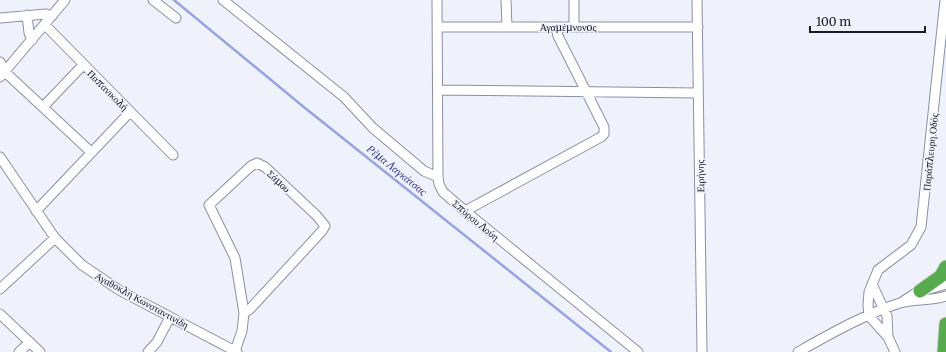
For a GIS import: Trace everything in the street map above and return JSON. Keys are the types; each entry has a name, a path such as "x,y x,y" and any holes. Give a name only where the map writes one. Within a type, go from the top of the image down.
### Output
{"highway":[{"path":"920,291 941,276 946,267"},
{"path":"944,352 946,324"}],"street":[{"path":"2,74 65,0"},
{"path":"152,0 176,18"},
{"path":"222,0 344,97 373,128 424,172 438,177"},
{"name":"Σπύρου Λούη","path":"438,0 438,177 439,184 443,192 638,352"},
{"path":"506,0 507,27"},
{"path":"574,0 574,27"},
{"name":"Ειρήνης","path":"697,0 702,352"},
{"name":"Παράπλευρη Οδός","path":"870,316 868,305 872,284 878,270 911,245 921,227 945,0"},
{"path":"0,18 48,14 52,16"},
{"path":"27,16 29,33 32,40"},
{"name":"Παπανικολή","path":"45,25 173,155"},
{"name":"Αγαμέμνονoς","path":"438,27 698,27"},
{"path":"465,211 602,137 605,132 604,127 558,36 556,27"},
{"path":"0,62 2,74 43,107 91,152"},
{"path":"43,107 83,65"},
{"path":"438,90 698,93"},
{"path":"36,211 130,112"},
{"name":"Αγαθοκλή Κωνσταντινίδη","path":"0,158 55,238 74,258 93,274 236,351"},
{"name":"Σάμου","path":"236,351 242,330 244,313 235,258 209,205 251,166 257,163 264,167 319,218 325,226 255,304 244,313"},
{"path":"0,289 55,238"},
{"path":"872,284 884,309 888,323 888,337"},
{"path":"798,352 884,309 902,302 920,291 946,284"},
{"path":"902,302 928,301 946,296"},
{"path":"0,314 40,352"},
{"path":"148,352 157,342 170,316"},
{"path":"870,316 888,337 895,352"},
{"path":"18,352 30,342"}],"waterway":[{"name":"Ρέμα Λαγκάτσας","path":"174,0 305,108 611,352"}]}
